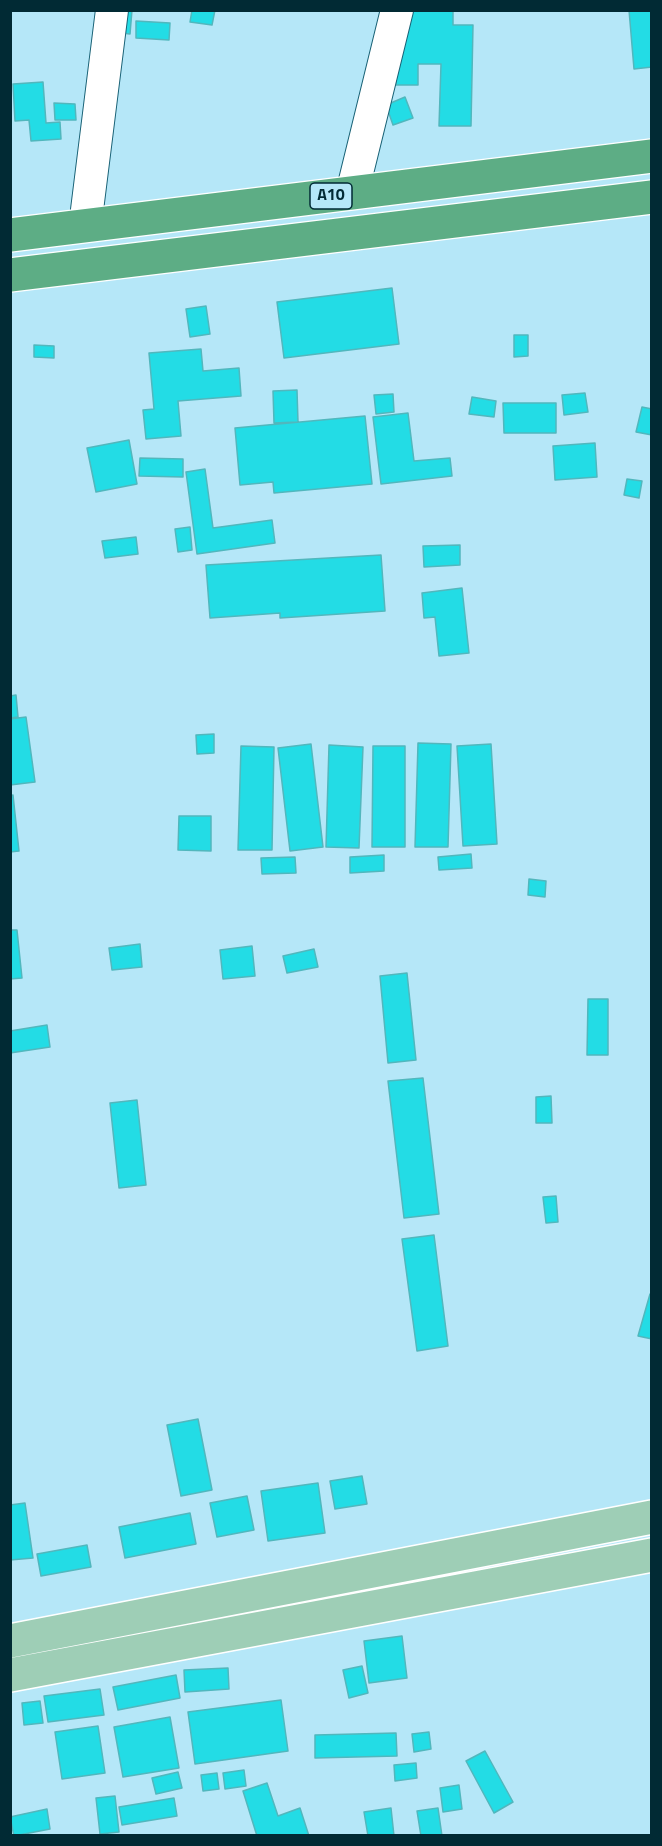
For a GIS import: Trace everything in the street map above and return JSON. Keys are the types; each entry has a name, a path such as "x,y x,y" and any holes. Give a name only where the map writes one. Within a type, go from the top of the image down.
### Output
{"highway":[{"name":"A10","path":"10,235 651,156"},
{"name":"A10","path":"10,275 651,197"}],"main road":[{"path":"10,1641 651,1517"},
{"path":"10,1674 651,1555"}],"street":[{"path":"84,226 112,10"},
{"path":"352,193 397,10"}],"building":[{"path":"114,10 132,10 130,34 112,32"},
{"path":"192,10 215,10 212,25 190,22"},
{"path":"397,10 453,10 453,25 473,25 471,126 439,126 441,64 418,64 418,85 396,85"},
{"path":"629,10 652,10 652,67 634,69"},
{"path":"136,21 170,23 169,40 136,38"},
{"path":"43,82 46,123 60,122 61,139 31,141 29,120 15,121 13,84"},
{"path":"405,97 413,118 393,125 386,105"},
{"path":"54,103 75,104 76,120 55,120"},
{"path":"392,288 399,344 284,358 277,302"},
{"path":"206,306 210,334 190,337 186,309"},
{"path":"514,335 528,335 528,356 514,357"},
{"path":"34,345 54,346 54,358 34,357"},
{"path":"201,349 203,371 239,368 241,396 178,401 181,436 146,439 143,410 154,409 149,353"},
{"path":"297,390 298,422 274,423 273,391"},
{"path":"585,393 588,412 564,415 562,395"},
{"path":"393,394 394,412 376,414 374,395"},
{"path":"472,397 496,401 494,417 469,414"},
{"path":"503,403 556,403 556,433 504,433"},
{"path":"642,407 652,409 652,435 636,432"},
{"path":"408,413 414,461 450,458 452,476 381,484 373,417"},
{"path":"365,416 372,484 274,493 273,482 240,485 235,428"},
{"path":"129,440 137,484 96,492 87,448"},
{"path":"595,443 597,477 555,480 553,446"},
{"path":"140,458 183,459 183,477 139,476"},
{"path":"205,469 213,528 272,520 275,543 197,554 186,472"},
{"path":"627,479 642,481 639,498 624,495"},
{"path":"190,527 192,550 178,552 175,529"},
{"path":"136,537 138,554 105,558 102,541"},
{"path":"460,545 460,565 424,567 423,546"},
{"path":"381,555 385,611 280,618 280,613 210,618 206,565"},
{"path":"462,588 469,653 439,656 435,617 424,618 422,593"},
{"path":"16,695 18,717 10,718 10,696"},
{"path":"26,717 35,782 10,785 10,719"},
{"path":"214,734 214,753 197,754 196,735"},
{"path":"418,743 451,744 448,847 415,847"},
{"path":"311,744 323,847 290,851 278,748"},
{"path":"491,744 497,844 463,846 457,746"},
{"path":"329,745 363,747 359,848 326,847"},
{"path":"241,746 274,747 272,850 238,850"},
{"path":"373,746 405,746 405,847 372,847"},
{"path":"13,795 19,851 10,852 10,796"},
{"path":"179,816 211,816 211,851 178,850"},
{"path":"471,854 472,868 439,870 438,857"},
{"path":"384,855 384,871 350,873 350,857"},
{"path":"295,857 296,873 262,874 261,858"},
{"path":"529,879 546,881 545,897 528,895"},
{"path":"10,930 17,930 22,978 10,979"},
{"path":"140,944 142,967 112,970 109,948"},
{"path":"252,946 255,976 223,979 220,950"},
{"path":"314,949 318,967 287,973 283,956"},
{"path":"407,973 416,1060 388,1063 380,976"},
{"path":"588,999 608,999 608,1055 587,1055"},
{"path":"47,1025 50,1047 10,1053 10,1031"},
{"path":"423,1078 439,1214 404,1218 388,1081"},
{"path":"551,1096 552,1123 536,1123 536,1097"},
{"path":"137,1100 146,1185 119,1188 110,1103"},
{"path":"556,1196 558,1222 546,1223 543,1197"},
{"path":"434,1235 448,1346 417,1351 402,1239"},
{"path":"650,1294 652,1294 652,1339 638,1336"},
{"path":"198,1419 212,1490 181,1496 167,1425"},
{"path":"362,1476 367,1504 335,1509 330,1481"},
{"path":"318,1483 325,1533 268,1541 261,1491"},
{"path":"247,1496 254,1530 217,1537 210,1503"},
{"path":"25,1503 33,1558 10,1560 10,1505"},
{"path":"190,1513 196,1544 125,1558 119,1527"},
{"path":"87,1545 91,1567 41,1576 37,1554"},
{"path":"402,1636 407,1678 369,1683 364,1641"},
{"path":"362,1666 368,1693 349,1698 343,1670"},
{"path":"228,1668 229,1689 185,1692 184,1670"},
{"path":"176,1675 180,1698 118,1710 113,1687"},
{"path":"100,1689 104,1715 48,1722 44,1696"},
{"path":"281,1700 288,1751 195,1764 188,1712"},
{"path":"40,1701 43,1723 24,1725 22,1703"},
{"path":"170,1717 179,1768 123,1777 114,1727"},
{"path":"98,1726 105,1773 62,1779 55,1732"},
{"path":"429,1732 431,1749 414,1752 412,1734"},
{"path":"396,1733 397,1756 315,1758 315,1735"},
{"path":"485,1751 513,1802 494,1813 466,1761"},
{"path":"416,1763 417,1778 395,1781 394,1765"},
{"path":"244,1770 246,1786 225,1789 223,1773"},
{"path":"178,1772 182,1788 156,1794 152,1778"},
{"path":"217,1773 219,1789 203,1791 201,1775"},
{"path":"267,1783 278,1816 300,1808 309,1836 257,1836 243,1791"},
{"path":"459,1785 462,1809 443,1812 440,1788"},
{"path":"115,1796 119,1832 100,1834 96,1798"},
{"path":"174,1798 177,1816 122,1825 119,1807"},
{"path":"391,1808 394,1836 368,1836 364,1812"},
{"path":"438,1808 442,1836 421,1836 417,1811"},
{"path":"47,1809 50,1829 14,1836 10,1817"}]}
